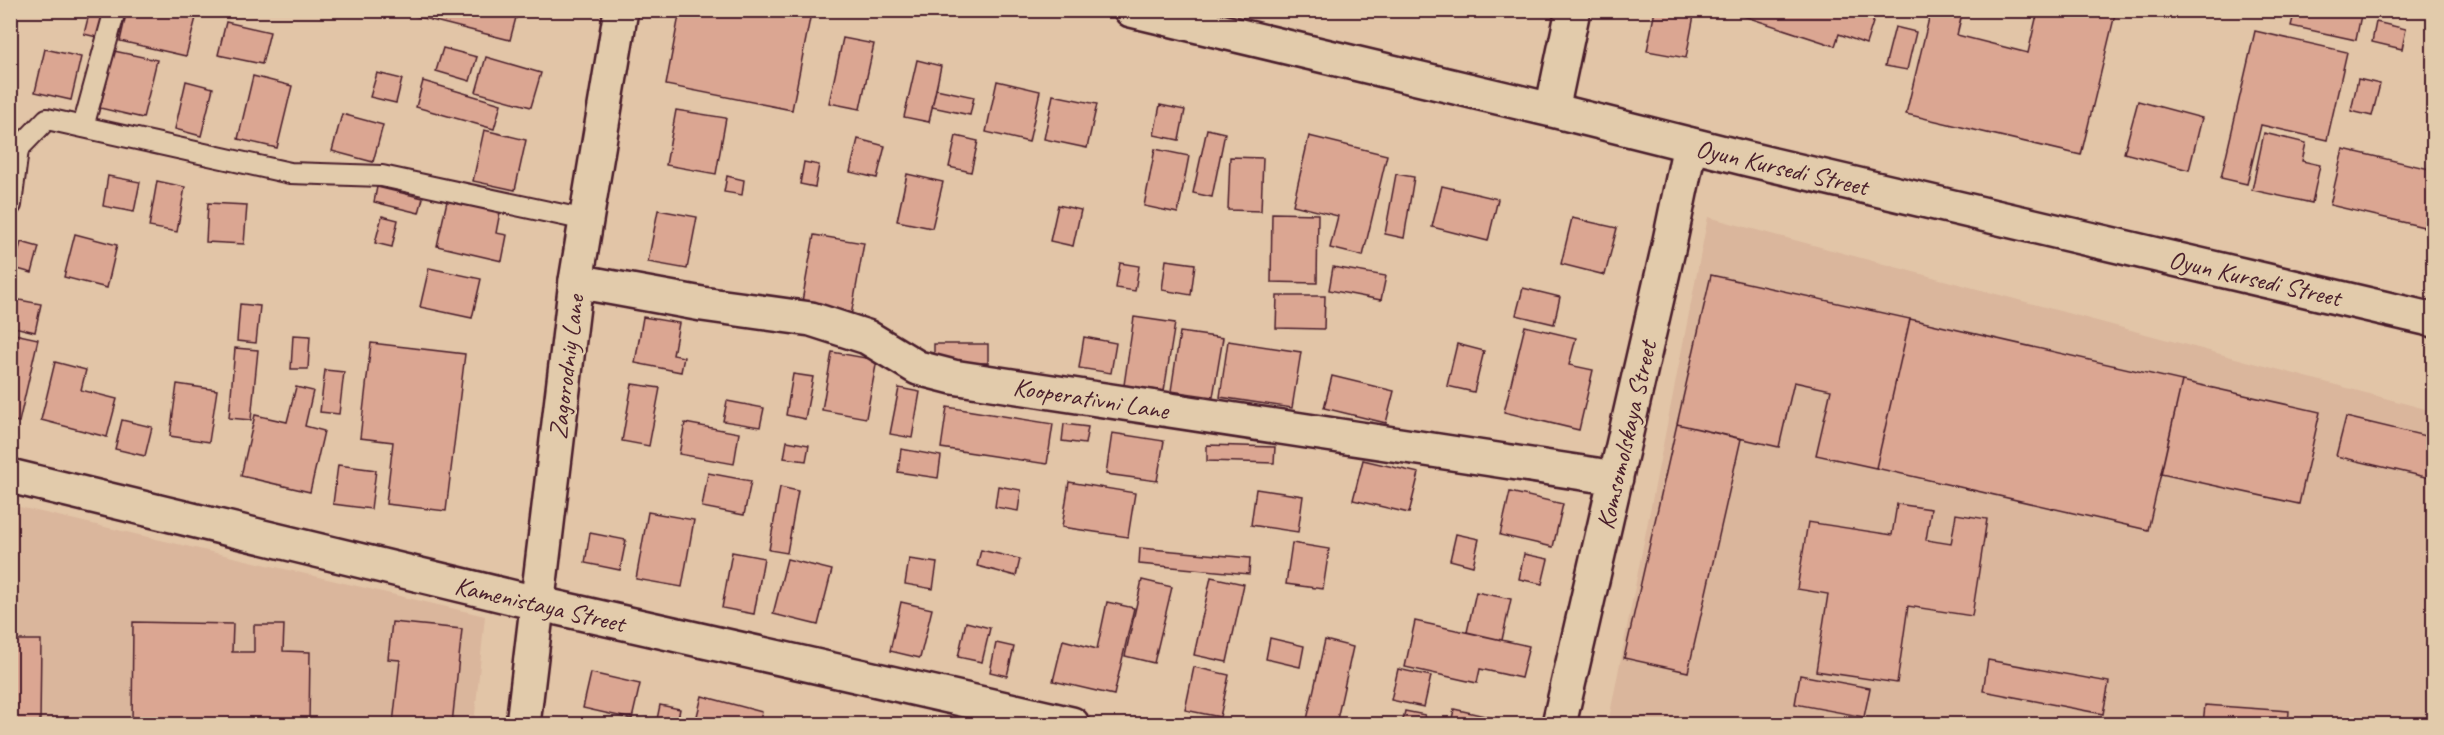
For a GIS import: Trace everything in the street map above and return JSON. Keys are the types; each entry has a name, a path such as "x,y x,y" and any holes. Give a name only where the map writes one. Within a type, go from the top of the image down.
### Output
{"street":[{"name":"Zagorodniy Lane","path":"523,724 576,281 621,10"},
{"name":"Oyun Kursedi Street","path":"1131,10 1690,145 2433,320"},
{"path":"1552,110 1573,10"},
{"name":"Komsomolskaya Street","path":"1559,724 1690,145"},
{"name":"Kooperativni Lane","path":"576,281 702,304 812,319 867,337 918,368 953,377 1616,478"},
{"name":"Kamenistaya Street","path":"10,476 536,603 1072,724"}],"lane":[{"path":"84,127 115,10"},
{"path":"11,205 18,149 48,119 290,173 382,176 586,220"}],"shaded area":[{"path":"1708,217 2433,411 2433,724 1608,724"},
{"path":"11,505 485,616 474,724 11,724"}],"building":[{"path":"90,10 107,13 101,38 84,34"},
{"path":"127,10 156,12 156,10 198,10 186,56 120,41"},
{"path":"417,10 518,10 510,40 415,16"},
{"path":"680,10 795,10 811,13 792,110 666,85"},
{"path":"1655,10 1695,10 1686,58 1647,51"},
{"path":"1738,10 1859,10 1875,16 1866,44 1839,34 1835,46 1737,14"},
{"path":"1931,10 1963,10 1957,35 2028,53 2038,10 2116,10 2081,155 1906,114"},
{"path":"2295,10 2362,10 2356,40 2291,26"},
{"path":"226,22 270,32 262,64 218,55"},
{"path":"2376,22 2406,29 2402,49 2372,42"},
{"path":"1895,27 1916,32 1907,70 1885,66"},
{"path":"2255,31 2347,52 2327,140 2261,125 2247,184 2221,178"},
{"path":"843,38 874,44 860,109 829,103"},
{"path":"443,48 477,57 470,81 436,71"},
{"path":"45,49 81,57 71,100 35,92"},
{"path":"114,51 157,60 143,118 100,108"},
{"path":"486,57 541,73 531,107 476,92"},
{"path":"917,60 941,66 929,122 904,117"},
{"path":"377,73 402,79 396,103 370,97"},
{"path":"253,76 292,86 277,148 238,139"},
{"path":"2358,79 2380,84 2372,116 2351,111"},
{"path":"186,81 213,88 201,136 175,129"},
{"path":"423,81 501,104 494,129 416,107"},
{"path":"997,81 1040,91 1029,142 986,132"},
{"path":"936,89 974,97 970,115 932,107"},
{"path":"1053,95 1097,104 1087,148 1044,139"},
{"path":"2138,101 2202,118 2189,170 2124,153"},
{"path":"1160,105 1185,110 1179,140 1154,135"},
{"path":"676,110 726,118 716,174 666,165"},
{"path":"342,114 383,125 373,162 332,151"},
{"path":"1207,129 1225,133 1212,197 1193,193"},
{"path":"484,130 526,140 515,190 473,181"},
{"path":"2264,133 2306,143 2302,161 2320,165 2312,203 2252,190"},
{"path":"956,136 978,141 971,172 949,167"},
{"path":"1309,136 1387,155 1363,256 1330,248 1338,216 1293,205"},
{"path":"858,139 885,146 877,178 850,172"},
{"path":"1155,149 1189,156 1178,213 1144,206"},
{"path":"2343,149 2434,170 2434,185 2424,227 2330,205"},
{"path":"1230,157 1263,158 1261,211 1228,210"},
{"path":"804,162 819,165 815,187 800,184"},
{"path":"907,174 943,182 932,228 897,221"},
{"path":"1396,174 1414,177 1404,238 1385,234"},
{"path":"108,176 140,182 134,212 103,206"},
{"path":"727,176 744,180 742,195 724,192"},
{"path":"157,181 185,187 177,232 149,227"},
{"path":"1442,186 1498,199 1488,241 1432,227"},
{"path":"377,187 423,198 419,213 374,202"},
{"path":"447,201 500,212 496,233 507,235 502,261 437,246"},
{"path":"208,203 247,205 244,244 206,242"},
{"path":"1058,205 1081,210 1073,246 1050,241"},
{"path":"658,210 697,217 687,269 648,262"},
{"path":"1272,213 1318,214 1317,283 1271,282"},
{"path":"382,216 398,220 392,247 375,243"},
{"path":"1572,218 1617,228 1605,275 1561,264"},
{"path":"75,234 117,245 107,288 64,277"},
{"path":"814,235 864,243 851,316 801,307"},
{"path":"21,242 39,247 32,273 14,268"},
{"path":"1166,260 1195,264 1191,295 1162,290"},
{"path":"1120,263 1139,266 1135,291 1116,288"},
{"path":"1333,267 1386,276 1381,300 1329,290"},
{"path":"429,268 481,279 472,318 420,307"},
{"path":"1711,275 1910,319 1876,468 1816,455 1831,390 1794,382 1779,447 1677,424"},
{"path":"1523,288 1560,297 1554,324 1516,315"},
{"path":"1277,296 1325,296 1324,329 1276,328"},
{"path":"14,299 41,304 35,332 10,326"},
{"path":"240,304 260,306 256,343 237,341"},
{"path":"643,317 679,323 673,355 684,357 681,372 635,363"},
{"path":"1134,317 1175,323 1164,391 1124,385"},
{"path":"1910,319 2182,381 2148,530 1876,468"},
{"path":"1525,326 1576,338 1569,365 1593,370 1579,430 1504,412"},
{"path":"1180,332 1223,338 1213,397 1171,391"},
{"path":"10,333 38,339 19,422 10,420"},
{"path":"293,335 310,336 308,369 291,369"},
{"path":"1084,337 1116,343 1111,373 1079,368"},
{"path":"1228,341 1301,352 1292,408 1220,397"},
{"path":"371,343 465,354 446,511 386,504 393,442 360,438"},
{"path":"934,344 988,344 988,363 934,363"},
{"path":"1457,344 1484,351 1474,392 1447,386"},
{"path":"235,348 258,350 251,420 229,418"},
{"path":"832,352 877,360 866,418 822,410"},
{"path":"55,362 86,370 81,390 117,399 107,437 41,420"},
{"path":"325,370 344,372 339,414 320,412"},
{"path":"793,374 813,377 805,419 786,415"},
{"path":"1332,376 1394,391 1386,423 1324,408"},
{"path":"2182,381 2320,412 2299,504 2161,474"},
{"path":"177,384 217,390 209,442 170,436"},
{"path":"632,384 660,388 649,446 622,441"},
{"path":"296,387 313,391 305,426 324,431 310,492 241,476 255,415 287,422"},
{"path":"899,388 920,392 912,438 890,434"},
{"path":"727,401 764,408 760,427 723,421"},
{"path":"947,407 1053,424 1047,464 941,448"},
{"path":"2346,417 2434,438 2434,479 2336,456"},
{"path":"122,420 152,427 145,456 115,449"},
{"path":"685,423 739,433 734,464 679,454"},
{"path":"1064,424 1088,427 1085,444 1062,441"},
{"path":"1677,424 1741,439 1688,672 1624,658"},
{"path":"1112,433 1164,441 1157,481 1106,474"},
{"path":"787,441 809,445 806,461 784,458"},
{"path":"1207,445 1275,447 1274,463 1207,461"},
{"path":"901,449 941,456 938,478 898,472"},
{"path":"1363,460 1419,473 1409,513 1353,500"},
{"path":"338,465 376,470 371,509 333,504"},
{"path":"708,473 751,481 744,515 702,507"},
{"path":"1069,482 1135,493 1128,537 1062,527"},
{"path":"998,486 1021,490 1018,511 995,507"},
{"path":"780,487 798,491 787,553 769,550"},
{"path":"1256,489 1303,496 1298,532 1251,525"},
{"path":"1510,492 1563,504 1553,547 1500,535"},
{"path":"1897,504 1931,509 1926,540 1951,544 1956,514 1987,519 1972,616 1908,606 1897,683 1816,671 1828,594 1797,589 1808,522 1892,535"},
{"path":"648,512 694,520 682,587 636,579"},
{"path":"590,533 626,540 620,570 585,563"},
{"path":"1456,534 1479,539 1473,566 1450,560"},
{"path":"1292,543 1329,549 1323,589 1286,584"},
{"path":"1140,548 1250,558 1249,574 1139,564"},
{"path":"981,550 1020,559 1016,576 977,566"},
{"path":"732,552 764,558 754,614 722,608"},
{"path":"1524,554 1548,559 1542,584 1519,579"},
{"path":"787,559 832,570 818,625 773,614"},
{"path":"909,559 937,563 933,589 905,584"},
{"path":"1211,577 1244,584 1227,662 1194,655"},
{"path":"1142,580 1172,587 1154,663 1125,656"},
{"path":"1476,592 1511,599 1502,640 1467,632"},
{"path":"901,602 932,609 920,658 890,651"},
{"path":"1107,602 1134,608 1114,695 1053,681 1063,640 1097,649"},
{"path":"1415,621 1529,646 1521,678 1480,669 1477,683 1405,667"},
{"path":"133,622 233,624 232,652 254,652 254,625 284,625 283,651 310,652 309,724 132,724"},
{"path":"392,622 462,629 452,724 393,724 400,660 388,659"},
{"path":"966,622 990,628 982,662 958,657"},
{"path":"1270,638 1304,646 1300,667 1266,659"},
{"path":"10,640 41,640 40,724 10,724"},
{"path":"1325,640 1353,647 1336,724 1306,724"},
{"path":"996,643 1014,647 1007,676 990,672"},
{"path":"1988,660 2109,682 2103,714 1983,691"},
{"path":"1194,667 1229,675 1220,717 1185,710"},
{"path":"1398,669 1431,676 1424,707 1391,700"},
{"path":"591,673 640,684 632,719 583,708"},
{"path":"1800,675 1870,688 1864,717 1795,704"},
{"path":"702,696 762,712 759,724 695,724"},
{"path":"660,705 680,709 677,724 656,724"},
{"path":"2205,705 2289,711 2288,724 2203,724"},
{"path":"1454,709 1516,723 1516,724 1451,724"},
{"path":"1405,711 1425,715 1422,724 1402,724"}]}
